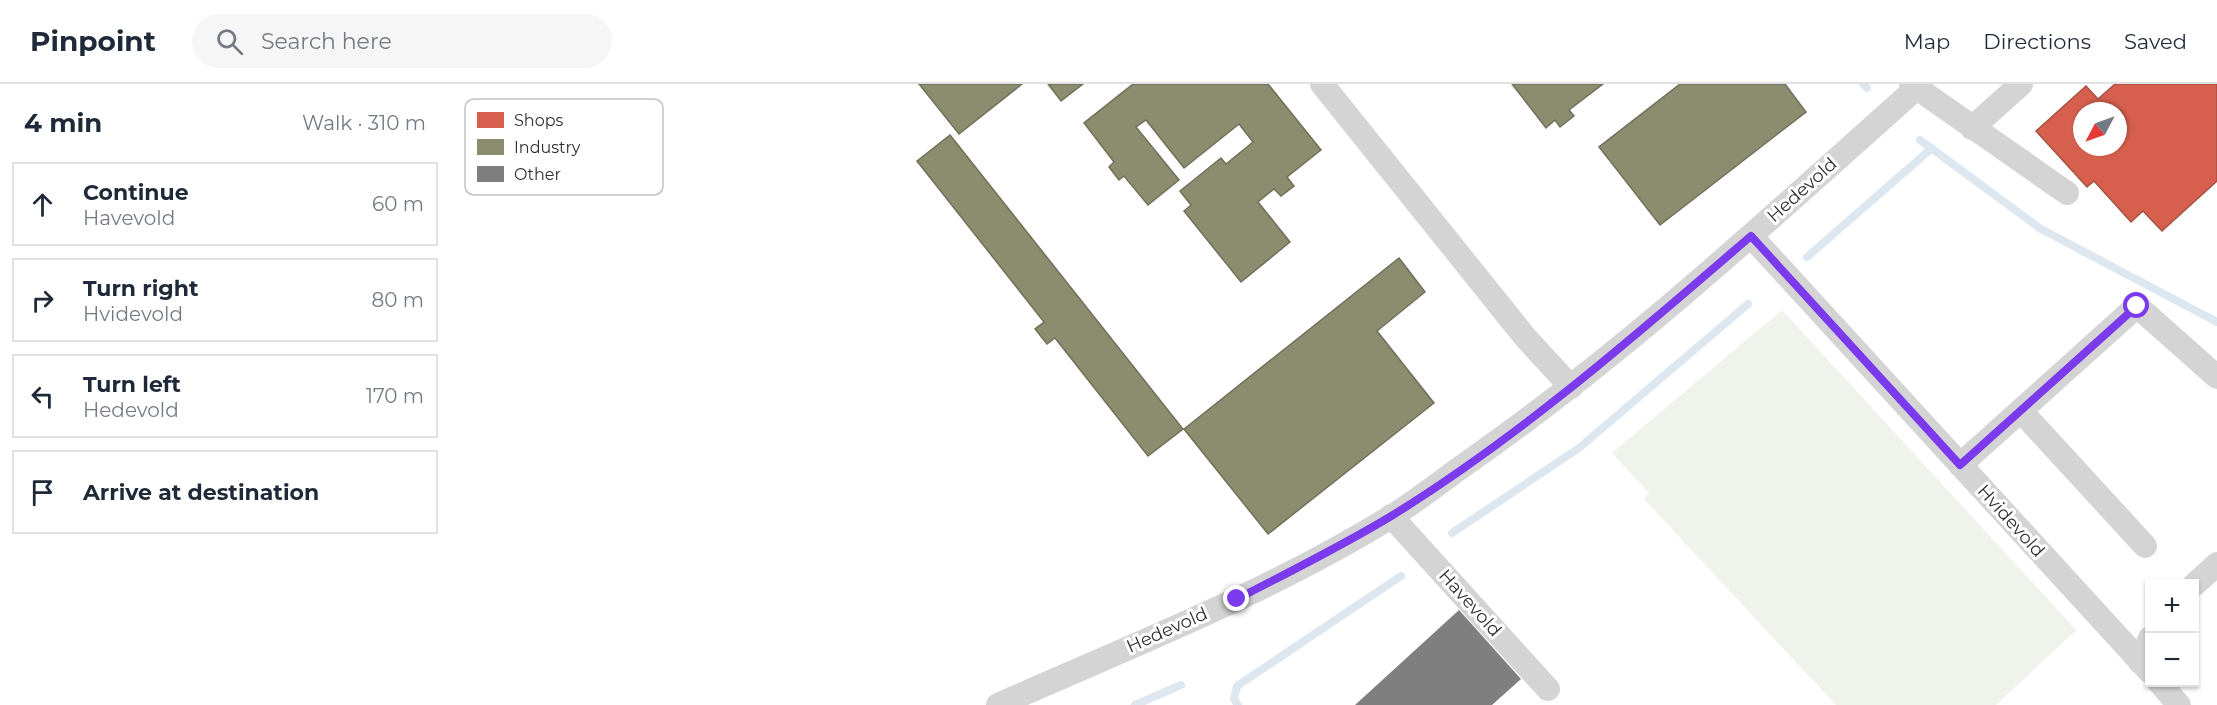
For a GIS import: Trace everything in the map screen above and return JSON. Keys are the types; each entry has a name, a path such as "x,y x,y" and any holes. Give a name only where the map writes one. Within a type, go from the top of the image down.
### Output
{"street":[{"path":"1322,84 1526,337 1571,387"},
{"path":"1972,128 2021,84"},
{"path":"1916,85 1972,128 2067,193"},
{"name":"Hedevold","path":"998,705 1237,599 1333,550 1391,516 1571,387 1751,236 1916,85"},
{"name":"Hvidevold","path":"1751,236 2145,667"},
{"path":"1960,465 2137,306 2217,377"},
{"path":"2021,411 2145,546"},
{"name":"Havevold","path":"1391,516 1548,689"},
{"path":"2199,580 2217,564"},
{"path":"2164,687 2180,705"}],"shaded area":[{"path":"1782,310 2076,630 1996,705 1836,705 1644,499 1649,493 1612,453"}],"building: Shops":[{"path":"2115,84 2217,84 2217,181 2162,231 2143,211 2131,222 2094,181 2087,187 2036,131 2086,86 2098,99"}],"building: Industry":[{"path":"919,84 1022,84 959,134"},
{"path":"1048,84 1083,84 1061,101"},
{"path":"1133,84 1268,84 1321,150 1287,177 1294,186 1281,196 1274,189 1258,202 1290,242 1241,282 1184,211 1191,205 1180,191 1221,158 1226,164 1253,142 1239,124 1184,168 1146,120 1136,127 1179,180 1148,205 1124,176 1119,180 1109,167 1114,162 1084,123"},
{"path":"1512,84 1603,84 1569,110 1574,116 1560,127 1555,120 1546,128"},
{"path":"1680,84 1785,84 1806,112 1660,225 1599,147"},
{"path":"950,135 1183,429 1148,456 1055,338 1047,344 1035,329 1044,322 917,161"},
{"path":"1399,258 1425,292 1377,331 1434,403 1268,534 1184,429"}],"building: Other":[{"path":"1459,610 1521,679 1492,705 1355,705"}],"waterway":[{"path":"1863,84 1867,88"},
{"path":"1920,140 2041,229 2217,322"},
{"path":"1807,257 1932,148"},
{"path":"1452,533 1579,448 1748,304"},
{"path":"1238,705 1234,699 1237,686 1401,576"},
{"path":"1135,705 1181,685"}],"route":[{"path":"1237,599 1333,550 1391,516 1518,428 1606,360 1751,236 1960,465 2137,306"}]}
